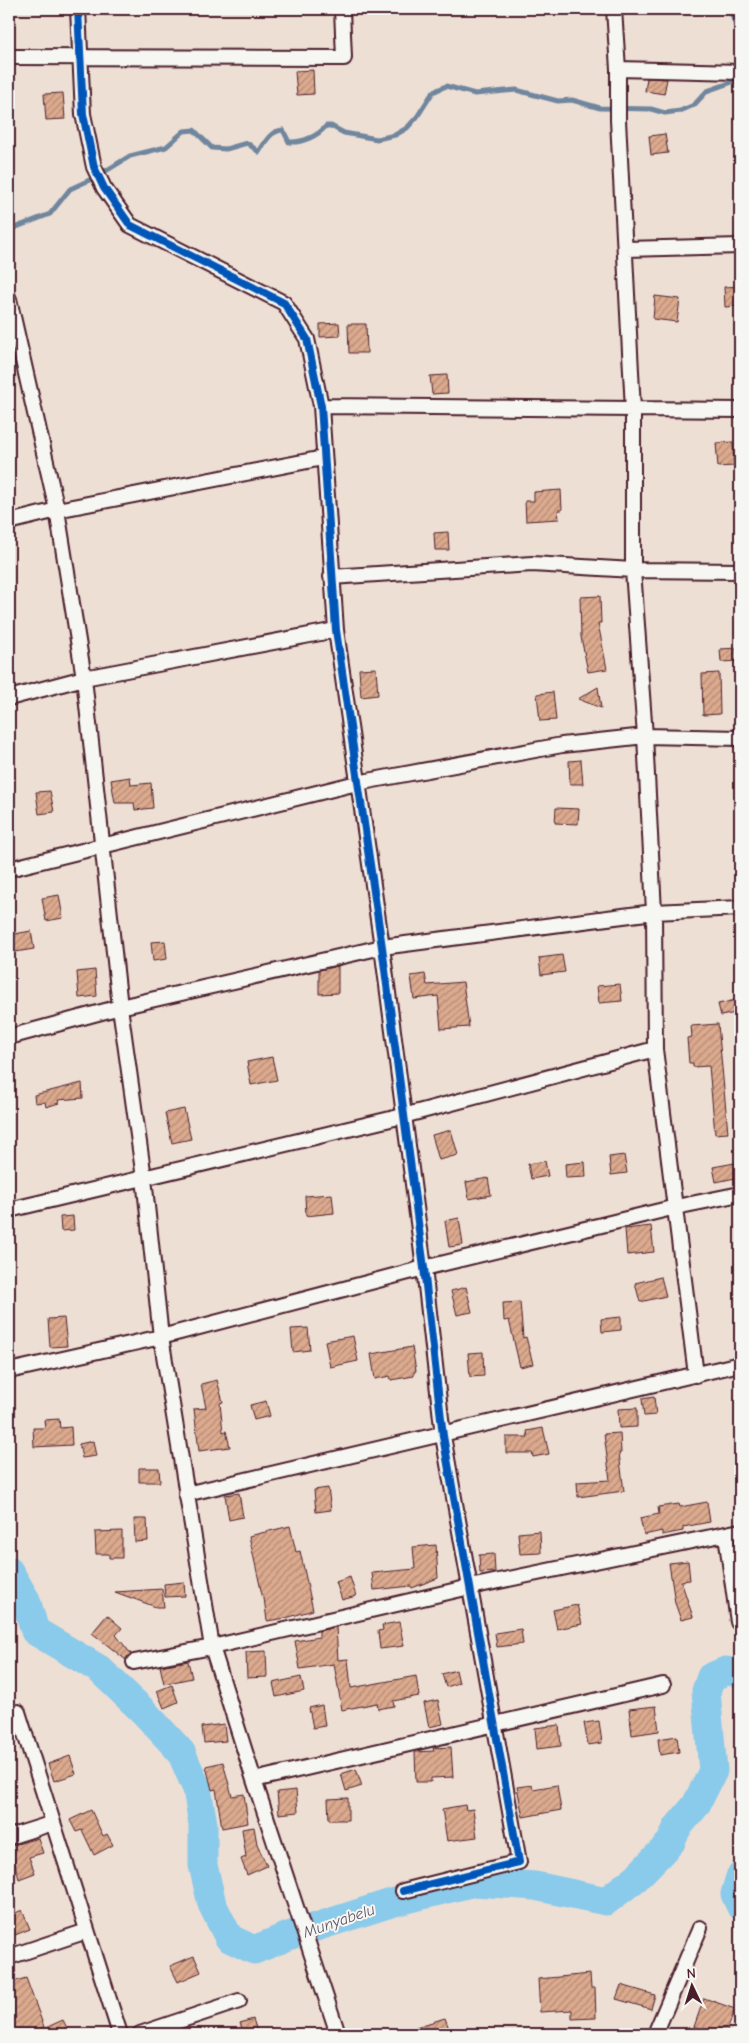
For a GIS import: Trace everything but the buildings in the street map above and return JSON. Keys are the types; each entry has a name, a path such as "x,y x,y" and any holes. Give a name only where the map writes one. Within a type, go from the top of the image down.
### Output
{"street":[{"path":"78,9 83,114 94,167 104,188 130,225 284,303 307,339 321,406 336,630 356,783 382,946 424,1268 443,1436 519,1862 404,1891"},
{"path":"9,57 344,58 342,9"},
{"path":"614,9 633,410 633,570 646,736 654,912 655,1049 696,1375"},
{"path":"618,70 740,72"},
{"path":"626,249 740,246"},
{"path":"9,299 56,510 84,678 104,846 120,1007 144,1178 161,1337 212,1647 338,2034"},
{"path":"321,406 740,410"},
{"path":"9,522 56,510 323,458"},
{"path":"331,577 532,564 633,570 740,571"},
{"path":"9,698 84,678 336,630"},
{"path":"9,869 356,783 562,745 646,736 740,738"},
{"path":"9,1037 120,1007 382,946 654,912 740,908"},
{"path":"9,1210 404,1116 655,1049"},
{"path":"9,1371 161,1337 424,1268 676,1207 740,1194"},
{"path":"186,1494 443,1436 740,1364"},
{"path":"134,1662 212,1647 470,1588 740,1531"},
{"path":"726,1535 738,1622"},
{"path":"254,1780 663,1685"},
{"path":"9,1716 18,1712 120,2034"},
{"path":"9,1837 53,1823"},
{"path":"655,2034 700,1928"},
{"path":"9,1957 87,1931"},
{"path":"140,2034 239,2001"}],"waterway":[{"path":"730,9 740,38"},
{"path":"9,230 50,214 70,189 96,177 130,156 166,147 184,131 194,130 212,148 226,149 247,143 259,152 271,135 283,130 289,142 309,138 319,133 326,126 331,126 344,133 377,139 395,135 407,128 417,117 433,92 446,86 475,94 516,90 558,101 572,100 600,108 651,109 665,113 680,111 694,105 707,91 738,80 740,74"},
{"name":"Munyabelu","path":"9,1571 26,1600 35,1631 99,1669 144,1712 181,1752 197,1789 203,1824 203,1865 212,1904 229,1938 254,1950 291,1935 391,1903 475,1882 535,1886 606,1901 636,1878 671,1842 677,1828 696,1805 713,1771 706,1691 711,1677 726,1671 740,1673"},
{"name":"Munyabelu","path":"740,1877 735,1894 740,1905"}],"cycle path":[{"path":"78,9 83,114 94,167 104,188 130,225 284,303 307,339 321,406 336,630 382,947 424,1268 443,1436 519,1862 403,1891"}]}
